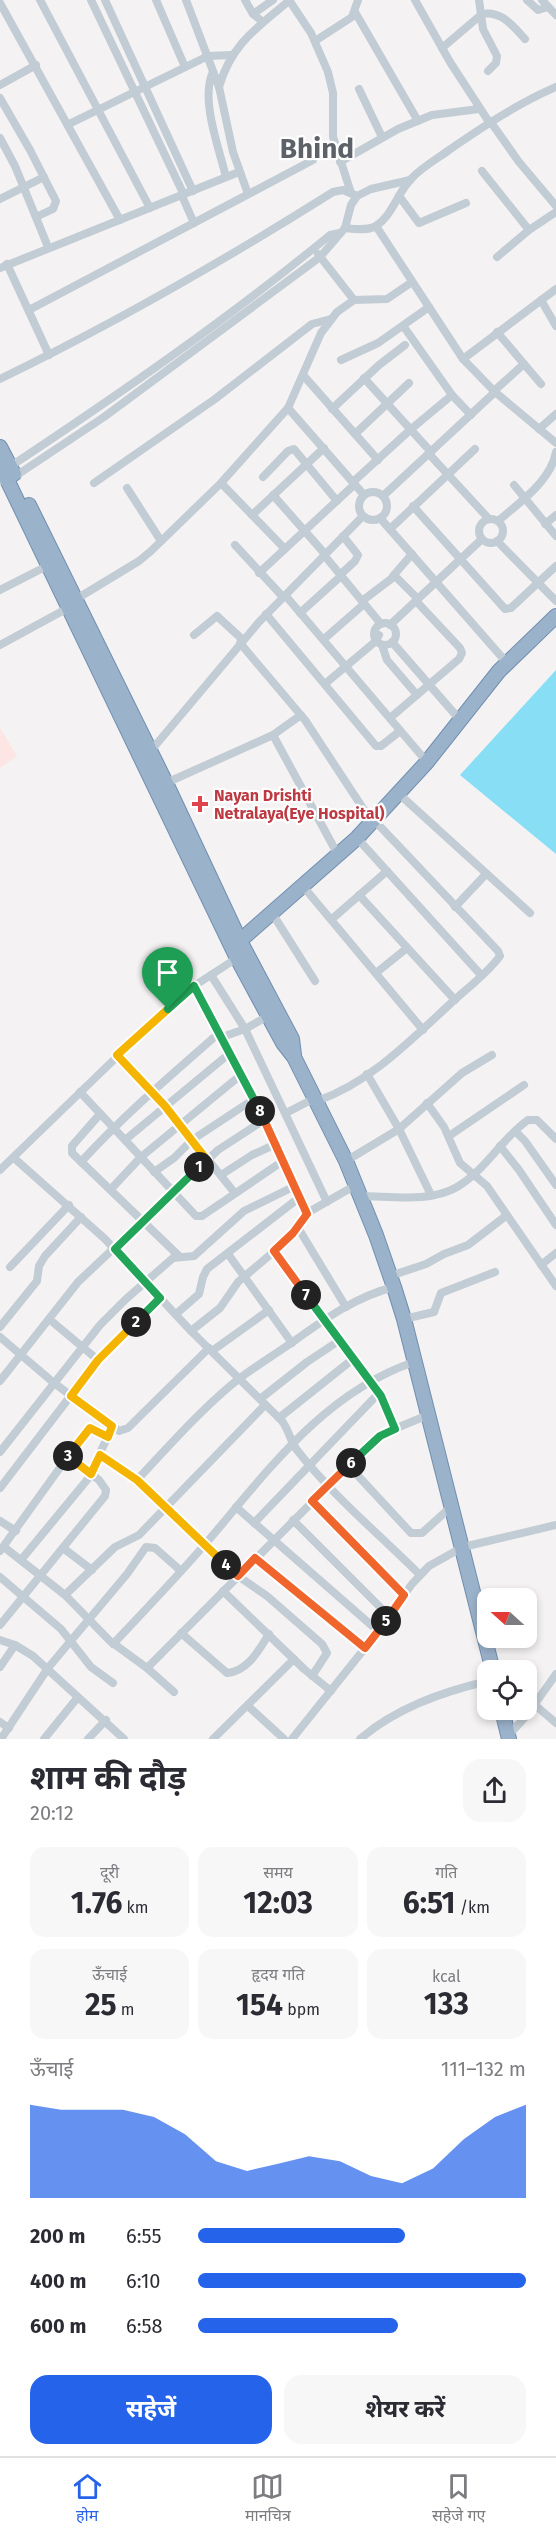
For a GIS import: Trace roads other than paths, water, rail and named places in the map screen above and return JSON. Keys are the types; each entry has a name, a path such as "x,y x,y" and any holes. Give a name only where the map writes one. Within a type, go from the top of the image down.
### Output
{"highway":[{"path":"0,447 5,474 47,566 69,604"},
{"path":"5,474 146,756 268,1016 294,1057 316,1099 358,1190 404,1319 490,1660"},
{"path":"236,949 302,885 357,838 427,762 507,663 556,616"},
{"path":"146,756 166,783 236,949 292,1039 294,1057"},
{"path":"504,1720 508,1737"}],"street":[{"path":"40,0 150,208"},
{"path":"91,0 136,91 194,223"},
{"path":"105,0 194,191"},
{"path":"156,0 185,67"},
{"path":"186,0 216,79 224,139 232,175 244,196"},
{"path":"245,0 258,19"},
{"path":"232,175 224,139 208,101 208,84 216,79 273,0"},
{"path":"5,474 104,417 320,257 342,231 354,194 340,162 333,137 331,82 315,42 290,0 258,19"},
{"path":"315,42 349,21 356,12 358,0"},
{"path":"415,0 479,109 519,162 555,203"},
{"path":"479,0 483,29 497,56 496,63 488,71"},
{"path":"526,0 538,10 548,7"},
{"path":"542,0 556,15"},
{"path":"0,3 36,64 120,220"},
{"path":"356,12 418,121"},
{"path":"442,48 482,14 489,12 498,15 512,25 525,39"},
{"path":"69,124 208,56 232,56"},
{"path":"0,85 36,64"},
{"path":"5,474 100,407 330,235 376,226 410,180 489,121 520,103 556,87"},
{"path":"359,89 382,137"},
{"path":"0,98 44,177 56,204 52,209 36,217"},
{"path":"340,162 382,137 418,121 444,112 479,109"},
{"path":"0,138 25,188 48,247"},
{"path":"0,160 9,154"},
{"path":"29,310 313,160"},
{"path":"482,171 529,230"},
{"path":"49,355 29,310 4,266 232,175"},
{"path":"0,199 44,177"},
{"path":"0,379 126,315 256,241 333,192 343,190 354,194 410,180"},
{"path":"399,196 418,223 466,203"},
{"path":"496,257 529,230 556,213"},
{"path":"376,226 463,358 495,392 556,443"},
{"path":"313,249 354,300"},
{"path":"0,645 139,561 221,483 288,408 321,333 342,307 354,300 387,299 412,282"},
{"path":"463,358 556,289"},
{"path":"541,300 556,326"},
{"path":"341,360 368,349 404,327 429,306"},
{"path":"94,483 215,399 312,324 331,319"},
{"path":"404,327 452,395 471,415"},
{"path":"497,332 541,384"},
{"path":"332,409 364,378 405,345"},
{"path":"383,496 524,364"},
{"path":"303,375 378,460"},
{"path":"364,378 489,519 498,521 503,534 490,543 482,539 479,528 489,519"},
{"path":"355,434 409,383"},
{"path":"259,573 410,430 452,395"},
{"path":"288,408 364,495"},
{"path":"539,429 556,414"},
{"path":"252,515 324,448"},
{"path":"263,477 291,449 296,450 337,501"},
{"path":"390,529 475,449"},
{"path":"498,521 525,498 554,465 556,452"},
{"path":"221,483 285,549"},
{"path":"514,485 556,536"},
{"path":"127,488 161,541"},
{"path":"376,492 383,496 387,508 380,518 373,520 363,516 359,505 364,495 376,492"},
{"path":"273,495 325,554 363,602 383,632 460,720"},
{"path":"414,506 505,609 511,608 556,566"},
{"path":"546,524 556,515"},
{"path":"146,756 266,614 363,516"},
{"path":"380,518 507,663"},
{"path":"300,613 358,555 343,536"},
{"path":"326,683 348,666 482,539"},
{"path":"496,541 556,601"},
{"path":"235,545 348,666 427,762"},
{"path":"324,639 393,576 412,554"},
{"path":"0,590 47,566"},
{"path":"390,718 459,659 462,653 399,578 393,576"},
{"path":"266,614 326,683 376,746 381,746 400,731"},
{"path":"194,635 217,616 242,642 301,715 373,821 500,954 499,958 423,1030 367,1074 342,1092 316,1099 286,1113"},
{"path":"383,632 396,633 392,642"},
{"path":"383,632 387,660 417,695"},
{"path":"166,783 273,735 301,715"},
{"path":"273,735 338,855"},
{"path":"399,794 530,913"},
{"path":"357,838 481,975"},
{"path":"332,919 387,871"},
{"path":"455,907 486,874"},
{"path":"302,885 423,1030"},
{"path":"359,895 455,1000"},
{"path":"272,913 315,981"},
{"path":"376,973 407,948"},
{"path":"0,1170 117,1055 194,986 211,975 236,949"},
{"path":"211,975 245,1029 327,1202"},
{"path":"194,986 242,1074 307,1214"},
{"path":"81,1162 151,1091 220,1035 245,1029 268,1016"},
{"path":"125,1140 231,1053"},
{"path":"117,1055 165,1106 234,1192"},
{"path":"346,1161 399,1129 468,1069 492,1055"},
{"path":"111,1189 141,1157 242,1074"},
{"path":"367,1074 399,1129 431,1195"},
{"path":"449,1136 524,1085"},
{"path":"80,1092 196,1216 283,1161"},
{"path":"154,1172 174,1158 192,1140 254,1099"},
{"path":"427,1103 449,1136 460,1163 487,1186 556,1286"},
{"path":"100,1114 71,1148 72,1153 180,1257"},
{"path":"191,1330 220,1308 245,1275 274,1251 307,1214 327,1202 358,1190 431,1195 457,1187 515,1131 532,1118 547,1128 556,1139"},
{"path":"0,1381 78,1282 224,1145 264,1120"},
{"path":"515,1131 525,1141 556,1185"},
{"path":"221,1175 252,1155 276,1144"},
{"path":"500,1146 556,1225"},
{"path":"14,1158 69,1205 115,1249 191,1330 279,1418 289,1431 292,1444 328,1485 420,1575"},
{"path":"0,1452 109,1316 145,1282 173,1258 194,1256 244,1211 295,1186"},
{"path":"176,1314 199,1294 202,1277 207,1269 300,1197"},
{"path":"10,1267 69,1205"},
{"path":"137,1480 181,1433 240,1378 324,1320 392,1281 468,1245 507,1215"},
{"path":"0,1328 33,1287 45,1256 81,1217"},
{"path":"297,1226 346,1307"},
{"path":"274,1251 379,1393 395,1429"},
{"path":"541,1265 556,1253"},
{"path":"228,1254 292,1343"},
{"path":"404,1319 434,1312 441,1293 495,1272"},
{"path":"0,1488 98,1360 160,1298"},
{"path":"0,1337 54,1383 119,1431 128,1428 211,1349 269,1310"},
{"path":"49,1319 98,1360"},
{"path":"66,1595 115,1547 139,1535 262,1402 307,1362 340,1341"},
{"path":"279,1418 353,1359"},
{"path":"113,1644 181,1571 292,1444 328,1411 369,1382 414,1362"},
{"path":"254,1523 379,1393"},
{"path":"147,1668 348,1465 380,1436 428,1415"},
{"path":"21,1560 91,1474 112,1426"},
{"path":"108,1437 90,1428 2,1549 21,1560 66,1595 113,1644 147,1668 174,1692"},
{"path":"100,1455 137,1480 238,1576 267,1596 326,1649 324,1659 312,1676"},
{"path":"0,1625 105,1496 103,1485 68,1457"},
{"path":"348,1465 407,1529 415,1534 422,1533 452,1506"},
{"path":"312,1501 404,1595"},
{"path":"236,1507 378,1631"},
{"path":"293,1520 389,1616"},
{"path":"0,1521 16,1531"},
{"path":"292,1739 420,1575 436,1561 463,1547 556,1525"},
{"path":"1,1739 48,1668 127,1574 146,1547 155,1548 181,1571"},
{"path":"63,1548 92,1570"},
{"path":"255,1558 365,1648"},
{"path":"0,1577 72,1640 92,1667 113,1683"},
{"path":"223,1591 312,1676 331,1691"},
{"path":"181,1633 227,1673 239,1670 249,1662 269,1634"},
{"path":"0,1640 15,1645 48,1668 124,1739"},
{"path":"0,1667 15,1645"},
{"path":"213,1739 248,1707 294,1659"},
{"path":"537,1702 556,1674"},
{"path":"360,1739 398,1711 477,1685"},
{"path":"44,1739 78,1698"},
{"path":"248,1707 281,1738"},
{"path":"537,1707 556,1723"},
{"path":"88,1739 106,1720"},
{"path":"508,1737 522,1720"},
{"path":"0,1722 9,1728"}],"water":[{"path":"556,670 556,854 460,775"}],"place":[{"name":"Nayan Drishti Netralaya(Eye Hospital)","path":"200,804"}],"district":[{"name":"Bhind","path":"317,148"}]}
